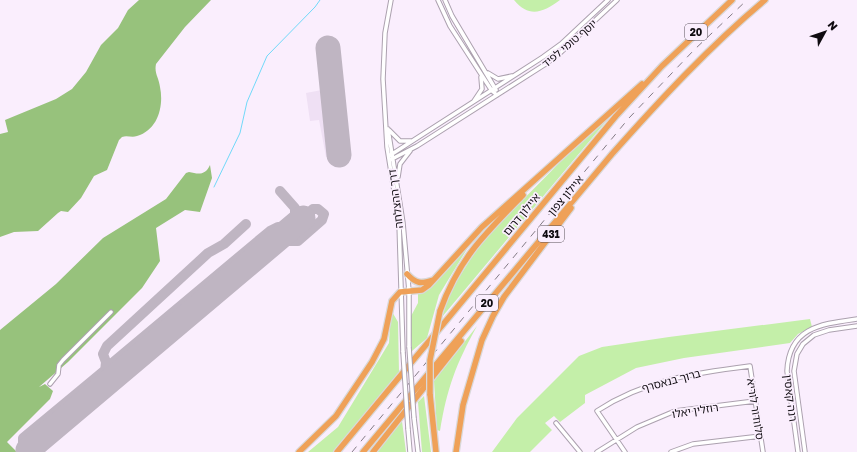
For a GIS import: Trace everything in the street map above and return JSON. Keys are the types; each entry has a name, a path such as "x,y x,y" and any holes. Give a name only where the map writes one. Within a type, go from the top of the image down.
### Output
{"highway":[{"name":"איילון דרום","path":"337,452 601,134 662,66 732,0"},
{"name":"איילון צפון","path":"363,452 612,154 685,76 732,29 765,0"},
{"path":"299,452 336,416 369,368 384,339 392,301 400,292 422,290 473,236 662,66"},
{"name":"431","path":"456,452 463,405 482,340 493,316 504,296 612,154"},
{"path":"436,452 430,394 430,360 440,311 455,275 472,249 551,166"},
{"path":"407,274 413,281 422,284 433,280"},
{"path":"373,452 473,325 485,306"}],"street":[{"name":"דרך ההצלחה","path":"391,0 383,58 384,106 399,222 400,292 410,452"},
{"path":"438,0 447,20 480,74 492,91 497,95"},
{"path":"445,0 452,16 496,88 497,95"},
{"name":"יוסף טומי לפיד","path":"391,157 561,44 608,0"},
{"name":"יוסף טומי לפיד","path":"417,146 559,54 617,0"},
{"path":"486,72 498,79 515,76"},
{"path":"472,104 482,89 480,74"},
{"name":"דרך ההצלחה","path":"384,106 391,157 397,182 403,223 409,291 409,347 418,452"},
{"path":"388,128 400,141 408,142 416,139"},
{"path":"391,157 417,146"},
{"path":"397,182 400,164 404,158 417,146"},
{"path":"50,384 58,374 59,366 63,360 111,312"},
{"name":"רנה קאסין","path":"798,452 787,371 792,347 800,336 810,329 828,323 857,318"},
{"name":"רנה קאסין","path":"805,452 794,371 797,354 803,344 814,335 829,330 857,326"},
{"name":"סלוודור לוריא","path":"750,366 763,452"},
{"name":"ברוך בנאסרף","path":"616,439 597,411 628,393 661,381 702,372 750,366"},
{"name":"רוזלין יאלו","path":"597,452 636,427 675,411 755,401"},
{"path":"556,423 580,452"},
{"path":"671,452 693,444 760,436"},
{"path":"616,439 625,452"}],"shaded area":[{"path":"327,89 336,157 326,157 319,120 310,121 306,93"}],"green space":[{"path":"139,0 211,0 185,27 156,64 161,102 155,123 144,133 135,137 124,136 119,140 107,170 94,176 81,198 68,212 61,211 38,231 14,232 0,237 0,134 8,132 5,120 56,99 72,89 86,72 101,45 118,28 128,10"},
{"path":"514,0 560,0 548,8 537,12 531,12 520,6"},
{"path":"619,106 442,317 451,290 477,249 495,228 595,127"},
{"path":"210,165 212,178 200,212 185,210 156,228 160,261 142,288 68,362 39,387 45,384 53,391 50,399 7,442 17,452 0,452 0,330 56,284 103,238 166,199 186,173 204,173"},
{"path":"464,249 467,249 439,295 427,338 412,351 410,318 418,303 418,294 422,292"},
{"path":"391,310 398,322 399,372 334,452 308,452 338,427 389,343"},
{"path":"810,319 812,327 798,334 790,343 684,358 636,368 585,395 585,403 560,422 554,416 545,423 552,430 530,452 492,452 517,418 579,356 602,347"},
{"path":"477,326 463,352 453,377 440,431 437,430 434,381"},
{"path":"424,396 431,452 422,452 418,402"},
{"path":"402,421 406,452 377,452"}],"waterway":[{"path":"214,187 240,133 247,102 267,56 320,0"}],"taxiway":[{"path":"105,369 270,231 278,227 283,228 295,218 295,208 280,191"},
{"path":"275,241 298,241 322,220 324,214 318,209 313,209 303,218"},
{"path":"111,380 105,372 106,362 103,354 107,346 208,253 224,244 246,224"},
{"path":"28,450 23,446 23,438 105,370"}],"runway":[{"path":"328,48 339,155"},
{"path":"28,450 303,218"}],"railway":[{"path":"352,452 629,118 694,50 747,0"}]}
